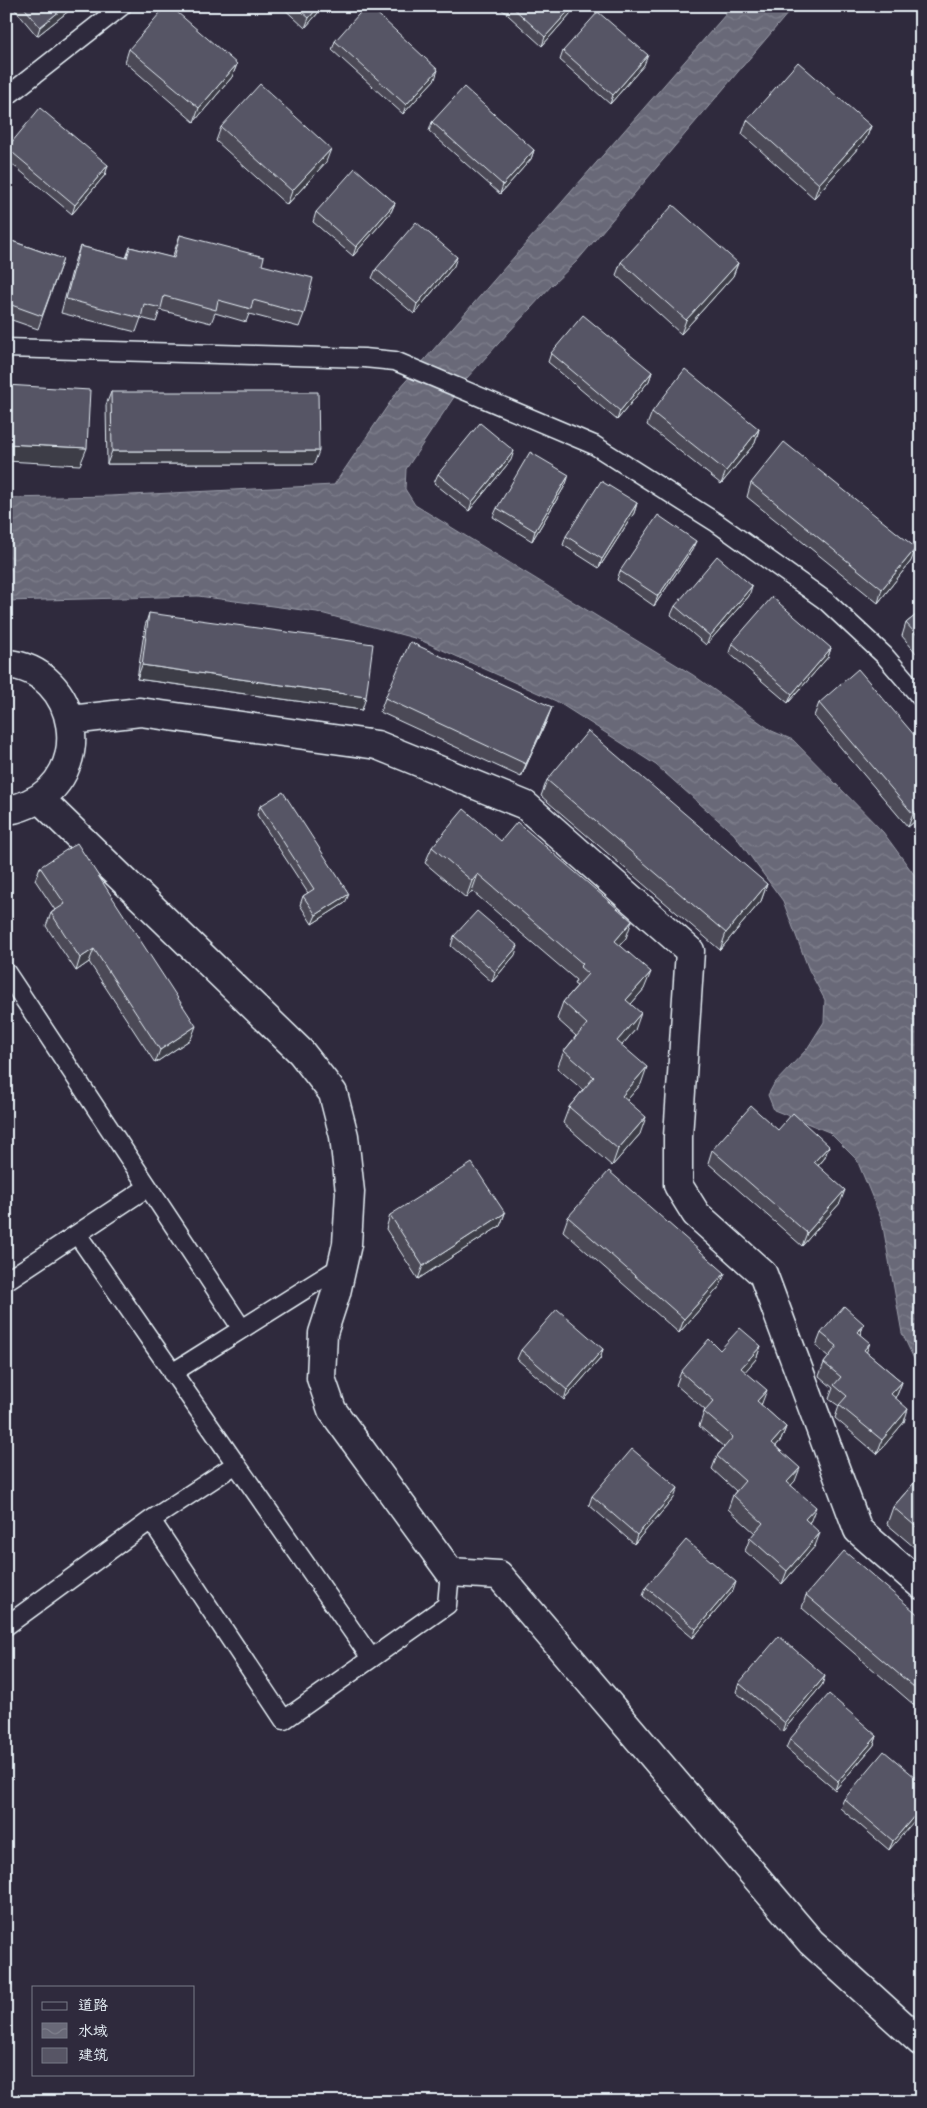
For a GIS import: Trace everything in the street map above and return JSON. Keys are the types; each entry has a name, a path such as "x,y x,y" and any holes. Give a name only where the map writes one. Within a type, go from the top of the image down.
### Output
{"street":[{"path":"6,664 17,665 41,677 60,695 71,720 72,750 61,778 40,799 12,810 6,810"},
{"path":"71,720 140,712 377,745 525,805 690,951 678,1138 678,1184 696,1214 764,1274 858,1530 921,1584"},
{"path":"40,799 301,1052 332,1093 344,1136 350,1192 347,1244 336,1293 323,1333 321,1378 332,1410 450,1572 499,1575 811,1942 921,2042"}],"lane":[{"path":"6,97 122,6"},
{"path":"6,348 364,358 395,362 594,445 717,522 826,601 884,655 921,698"},
{"path":"6,972 242,1328"},
{"path":"6,1275 9,1278 148,1187"},
{"path":"78,1234 172,1373 371,1658"},
{"path":"172,1373 342,1266"},
{"path":"6,1626 151,1520 236,1464"},
{"path":"151,1520 284,1720 447,1605 450,1572"}],"water":[{"path":"733,6 794,6 577,261 552,285 466,379 406,469 405,489 415,505 693,675 772,731 793,740 883,832 921,884 921,1374 902,1333 882,1221 857,1160 829,1132 774,1110 768,1095 774,1084 807,1049 824,1022 825,1000 809,970 783,901 734,834 656,765 556,701 418,639 317,612 198,596 6,601 6,498 110,496 334,485 399,389"}],"building":[{"path":"23,6 66,6 40,27"},
{"path":"166,6 170,6 237,64 199,108 129,49"},
{"path":"295,6 319,6 309,18"},
{"path":"366,6 369,6 438,70 406,105 335,41"},
{"path":"511,6 573,6 545,37"},
{"path":"598,12 648,55 613,95 563,51"},
{"path":"798,62 871,126 819,184 747,120"},
{"path":"260,84 331,149 292,191 221,127"},
{"path":"464,87 534,150 503,185 432,122"},
{"path":"40,108 108,165 75,205 7,148"},
{"path":"355,168 395,203 356,247 316,212"},
{"path":"673,205 738,263 686,320 621,262"},
{"path":"416,222 457,257 417,304 376,269"},
{"path":"180,235 264,257 262,265 313,278 304,314 253,300 251,309 218,300 216,310 164,296 161,308 144,304 141,318 66,299 80,246 127,258 130,247 174,258"},
{"path":"6,239 63,259 42,316 6,303"},
{"path":"583,315 652,372 620,411 551,353"},
{"path":"685,369 759,429 726,471 652,412"},
{"path":"6,385 90,390 87,448 6,444"},
{"path":"111,392 318,392 319,451 112,451"},
{"path":"480,423 514,451 472,502 438,474"},
{"path":"784,442 916,548 882,589 751,483"},
{"path":"530,452 569,475 535,531 497,508"},
{"path":"601,481 637,503 602,559 566,536"},
{"path":"658,515 696,541 658,596 620,571"},
{"path":"717,556 752,586 710,636 675,606"},
{"path":"772,597 831,648 792,694 732,643"},
{"path":"921,611 921,640 906,623"},
{"path":"149,613 373,644 366,697 142,665"},
{"path":"410,642 552,707 526,764 385,698"},
{"path":"858,669 921,743 921,807 913,814 819,703"},
{"path":"588,731 767,884 726,933 547,780"},
{"path":"283,792 349,894 316,915 303,896 314,889 260,806"},
{"path":"464,809 501,841 517,822 632,921 615,941 651,972 626,1000 641,1013 617,1041 647,1067 622,1096 646,1117 618,1149 569,1107 594,1077 564,1051 587,1024 563,1002 588,974 580,967 583,964 478,874 472,881 432,847"},
{"path":"77,843 196,1026 160,1050 94,949 80,958 51,913 65,904 40,867"},
{"path":"477,911 518,946 495,972 454,936"},
{"path":"751,1106 778,1130 793,1113 829,1146 814,1162 845,1190 807,1233 712,1150"},
{"path":"472,1163 505,1213 423,1266 390,1215"},
{"path":"609,1171 725,1273 684,1319 568,1217"},
{"path":"844,1306 864,1324 857,1332 870,1343 864,1350 902,1382 891,1394 908,1409 882,1440 839,1405 847,1396 834,1385 841,1377 824,1363 837,1346 821,1333"},
{"path":"557,1309 603,1349 567,1390 521,1350"},
{"path":"740,1328 761,1346 741,1368 767,1390 757,1401 786,1427 772,1443 800,1468 787,1482 816,1507 805,1519 820,1533 787,1571 750,1538 763,1523 733,1495 745,1481 717,1456 733,1437 704,1412 714,1401 681,1372 709,1339 720,1350"},
{"path":"632,1449 678,1488 637,1535 592,1496"},
{"path":"921,1475 921,1531 893,1507"},
{"path":"686,1540 736,1582 696,1629 646,1587"},
{"path":"844,1551 921,1617 921,1693 806,1595"},
{"path":"779,1636 825,1676 785,1723 739,1683"},
{"path":"829,1694 877,1736 838,1781 790,1739"},
{"path":"884,1751 921,1782 921,1808 893,1841 844,1799"}]}
